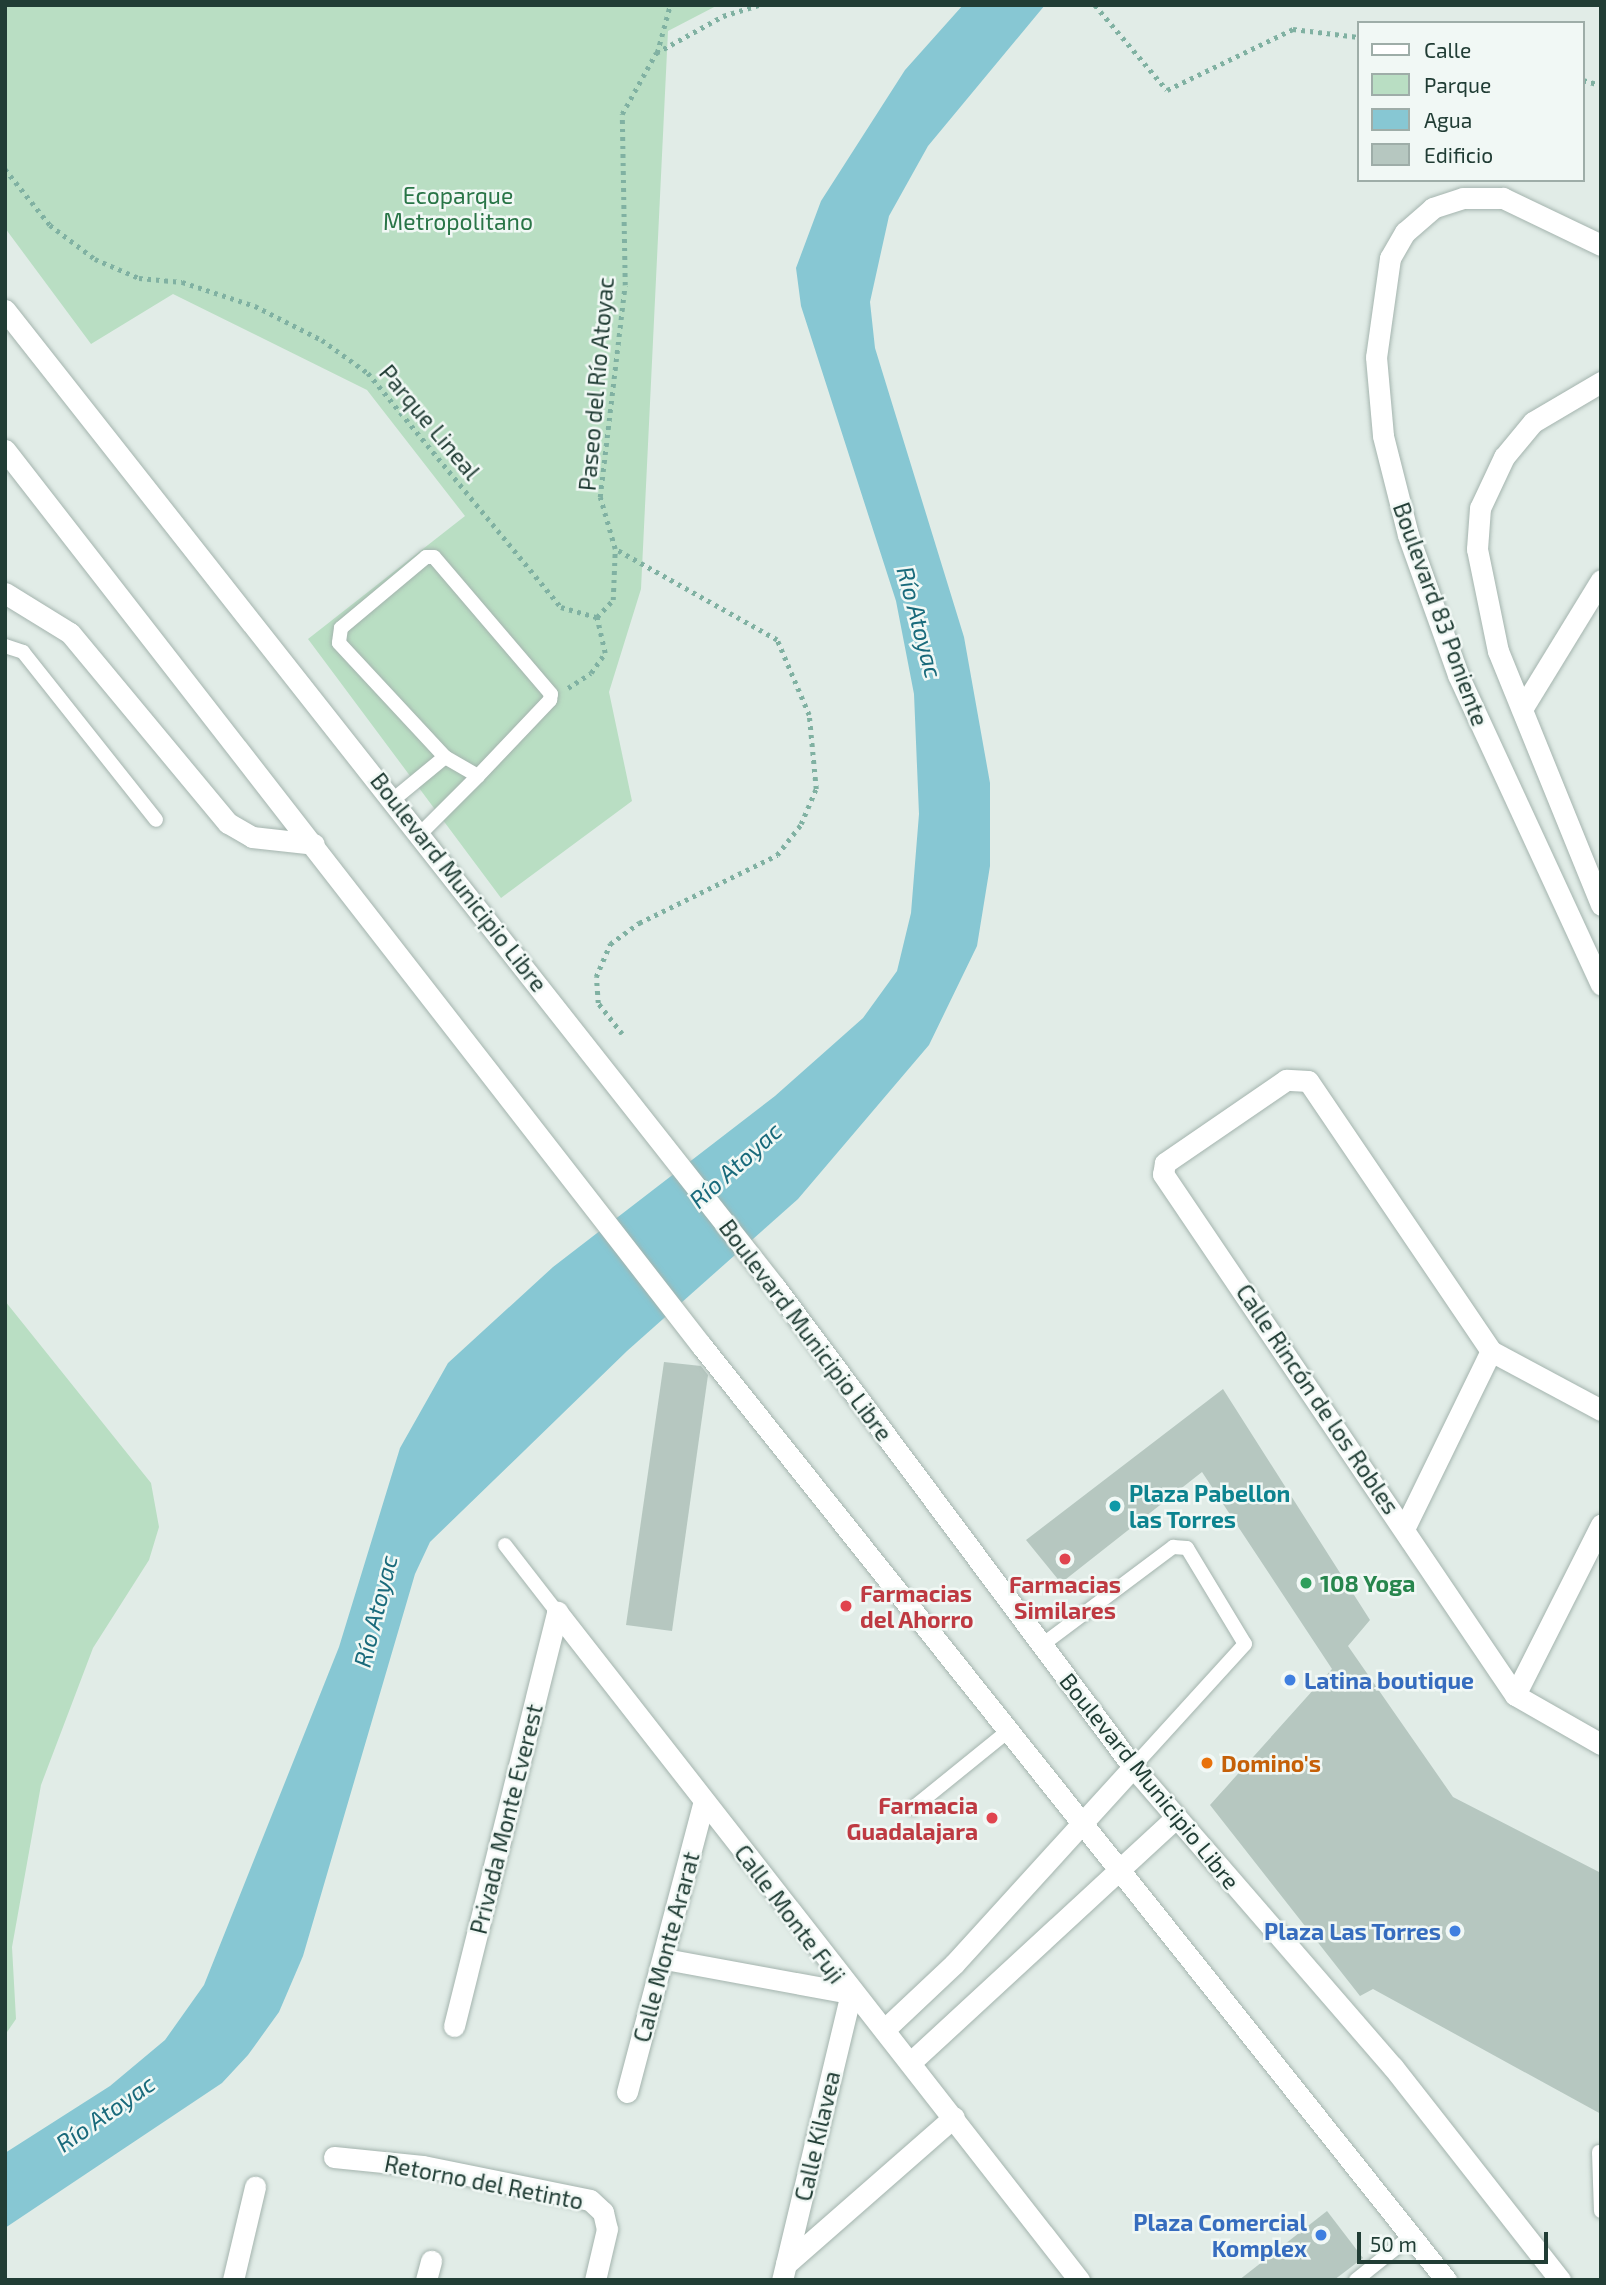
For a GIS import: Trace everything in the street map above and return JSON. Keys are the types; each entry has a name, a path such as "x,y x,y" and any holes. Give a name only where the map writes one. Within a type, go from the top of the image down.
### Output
{"street":[{"name":"Boulevard 83 Poniente","path":"1601,245 1503,198 1463,198 1433,208 1405,232 1390,258 1376,357 1383,436 1417,561 1458,675 1601,985"},
{"name":"Boulevard Municipio Libre","path":"5,310 502,934 775,1287 1174,1819 1393,2067 1560,2280"},
{"name":"Boulevard 83 Poniente","path":"1601,382 1533,422 1504,457 1480,508 1482,593 1522,709 1601,905"},
{"path":"5,450 427,989 701,1345 1442,2278"},
{"path":"1522,709 1601,579"},
{"path":"5,593 71,634 228,823 252,837 314,844"},
{"name":"Calle Rincón de los Robles","path":"1491,1351 1308,1081 1286,1080 1165,1163 1163,1174 1405,1527 1515,1695 1601,1744"},
{"path":"1405,1527 1491,1351 1601,1410"},
{"path":"1515,1695 1601,1525"},
{"name":"Calle Monte Fuji","path":"557,1612 851,1993 885,2029 1079,2280"},
{"name":"Privada Monte Everest","path":"454,2026 557,1612"},
{"path":"885,2029 1083,1826 1133,1767"},
{"name":"Calle Monte Ararat","path":"627,2092 665,1959 704,1801"},
{"path":"911,2062 1174,1819"},
{"path":"665,1959 851,1993"},
{"name":"Calle Kilavea","path":"789,2275 851,1993"},
{"path":"789,2275 954,2117"},
{"name":"Retorno del Retinto","path":"334,2157 423,2166 590,2200 603,2212 607,2229 595,2280"},
{"path":"233,2280 256,2187"}],"lane":[{"path":"421,833 478,776 551,694 434,557 426,557 337,636 445,757 478,776"},
{"path":"5,646 23,652 82,719 156,820"},
{"path":"394,799 445,757"},
{"name":"Calle Monte Fuji","path":"505,1545 557,1612"},
{"path":"1042,1645 1173,1547 1186,1548 1245,1644 1133,1767"},
{"path":"913,1808 1008,1731"},
{"path":"1600,2152 1601,2211"},
{"path":"1356,2280 1411,2236"}],"path":[{"name":"Paseo del Río Atoyac","path":"615,549 600,497 625,285 622,114 656,53 670,5"},
{"path":"656,53 723,16 758,5"},
{"path":"1095,5 1167,90 1293,29 1358,37"},
{"name":"Parque Lineal","path":"5,169 50,225 94,259 139,278 182,282 255,306 323,340 368,373 561,607 597,617"},
{"path":"551,694 591,673 605,653 597,617 613,600 615,549 777,640 809,715 817,758 816,789 801,824 777,855 686,905 639,923 610,944 596,977 598,1003 622,1034"}],"green space":[{"name":"Ecoparque Metropolitano","path":"5,5 718,5 668,31 641,589 609,692 632,801 501,898 308,639 465,516 367,390 173,294 91,344 5,228"},
{"path":"5,1301 151,1483 159,1527 149,1560 93,1648 41,1785 12,1947 16,2019 5,2035"}],"water":[{"name":"Río Atoyac","path":"963,5 1045,5 928,146 889,216 870,302 875,348 964,637 990,783 990,866 977,946 929,1045 798,1199 627,1351 430,1542 415,1574 303,1956 279,2012 248,2055 222,2083 5,2228 5,2153 110,2086 165,2040 204,1985 339,1647 400,1448 448,1363 553,1267 775,1096 863,1018 897,971 911,913 919,814 914,694 896,601 801,306 796,268 821,201 905,70"}],"building":[{"path":"664,1362 701,1366 708,1375 672,1631 626,1625"},
{"name":"Plaza Las Torres","path":"1223,1389 1370,1620 1348,1646 1453,1797 1601,1873 1601,2114 1373,1989 1360,1996 1210,1805 1332,1669 1202,1472 1061,1583 1026,1540"},
{"name":"Plaza Comercial Komplex","path":"1327,2211 1363,2258 1334,2280 1239,2280"}],"place":[{"name":"Plaza Pabellon las Torres","path":"1115,1506"},
{"name":"Farmacias Similares","path":"1065,1559"},
{"name":"108 Yoga","path":"1306,1583"},
{"name":"Farmacias del Ahorro","path":"846,1606"},
{"name":"Latina boutique","path":"1290,1680"},
{"name":"Domino's","path":"1207,1763"},
{"name":"Farmacia Guadalajara","path":"992,1818"},
{"name":"Plaza Las Torres","path":"1455,1931"},
{"name":"Plaza Comercial Komplex","path":"1321,2235"}]}
